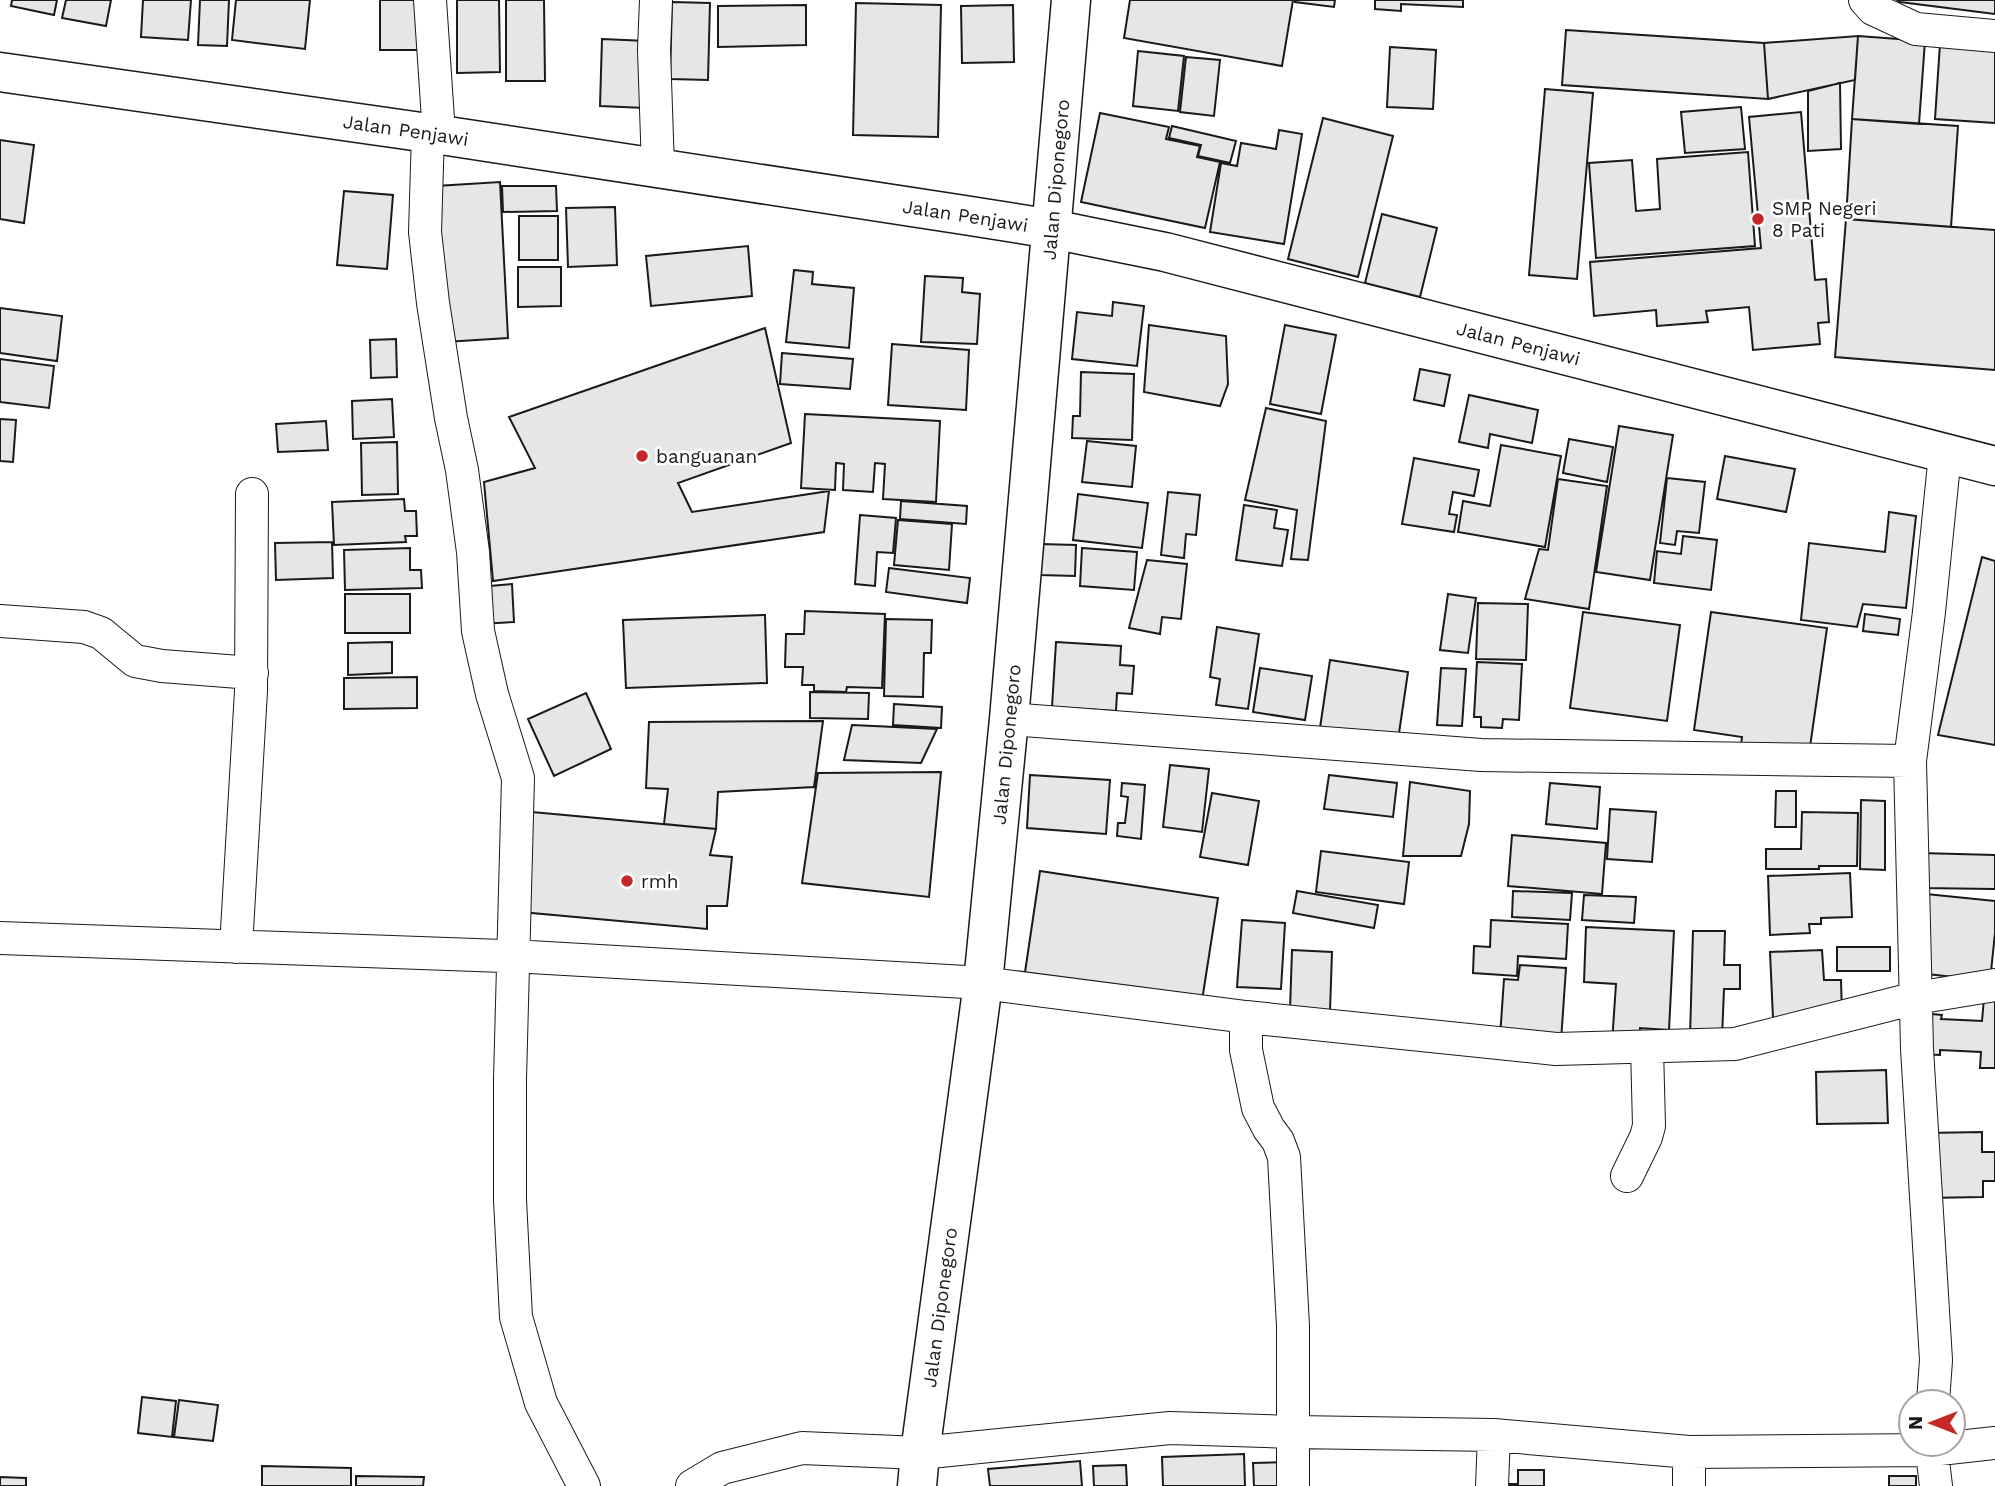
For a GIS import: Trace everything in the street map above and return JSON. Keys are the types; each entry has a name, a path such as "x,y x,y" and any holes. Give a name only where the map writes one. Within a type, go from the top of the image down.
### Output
{"street":[{"path":"430,0 433,133 425,232 473,552 478,631 492,694 518,778 510,1079 510,1200 516,1317 541,1403 584,1486"},
{"path":"656,0 654,50 658,169"},
{"name":"Jalan Diponegoro","path":"918,1469 983,983 1009,719 1071,0"},
{"path":"1865,0 1873,9 1916,29 1995,36"},
{"name":"Jalan Penjawi","path":"0,72 433,133 1052,229 1165,252 1995,466"},
{"path":"1934,1388 1936,1360 1917,1049 1910,761 1945,454"},
{"path":"236,947 251,673 252,494"},
{"path":"0,621 83,627 101,633 135,662 251,673"},
{"path":"1009,719 1481,755 1910,761"},
{"path":"0,938 514,958 983,983 1246,1017 1556,1049 1735,1044 1916,998 1995,985"},
{"path":"1246,1017 1246,1050 1258,1108 1278,1141 1284,1157 1293,1326 1293,1486"},
{"path":"1627,1176 1649,1126 1647,1046"},
{"path":"692,1486 722,1468 802,1448 918,1469 1170,1428 1494,1435 1689,1452 1897,1448"},
{"path":"1492,1486 1494,1435"},
{"path":"1967,1445 1995,1443"},
{"path":"1689,1452 1689,1486"},
{"path":"1932,1458 1936,1486"}],"building":[{"path":"12,0 57,0 54,15 11,6"},
{"path":"66,0 111,0 106,26 62,18"},
{"path":"143,0 191,0 188,40 141,37"},
{"path":"200,0 229,0 227,46 198,45"},
{"path":"236,0 310,0 305,49 232,40"},
{"path":"380,0 424,0 424,50 380,50"},
{"path":"457,0 499,0 500,72 457,73"},
{"path":"506,0 544,0 545,81 506,81"},
{"path":"1130,0 1293,0 1282,66 1124,38"},
{"path":"1295,0 1335,0 1334,7"},
{"path":"1375,0 1463,0 1463,7 1401,4 1401,11 1375,9"},
{"path":"1897,0 1995,0 1995,14 1900,2"},
{"path":"672,2 710,3 708,80 670,79"},
{"path":"856,3 941,5 938,137 853,135"},
{"path":"806,5 806,45 718,47 718,6"},
{"path":"1013,5 1014,62 962,63 961,6"},
{"path":"1566,30 1764,43 1768,99 1562,85"},
{"path":"1858,36 1925,41 1919,124 1852,119"},
{"path":"1858,36 1855,80 1768,99 1764,43"},
{"path":"602,39 647,41 645,108 600,106"},
{"path":"1940,44 1995,48 1995,123 1935,119"},
{"path":"1390,47 1436,50 1433,109 1387,107"},
{"path":"1138,51 1184,56 1178,111 1133,106"},
{"path":"1186,57 1220,60 1214,116 1180,112"},
{"path":"1840,83 1841,149 1808,151 1808,91"},
{"path":"1545,89 1593,93 1577,279 1529,275"},
{"path":"1741,107 1745,149 1685,153 1681,112"},
{"path":"1801,112 1815,280 1826,279 1829,322 1818,323 1820,344 1753,350 1749,307 1706,311 1708,322 1657,326 1656,310 1594,316 1590,262 1761,248 1749,117"},
{"path":"1100,113 1169,127 1166,139 1200,146 1197,157 1220,162 1205,228 1081,202"},
{"path":"1323,118 1393,136 1358,277 1288,259"},
{"path":"1852,119 1958,126 1951,227 1846,219"},
{"path":"1172,126 1236,141 1230,163 1198,156 1201,145 1169,138"},
{"path":"1279,130 1302,134 1284,244 1210,232 1221,163 1237,166 1241,143 1276,149"},
{"path":"0,140 34,145 24,223 0,219"},
{"path":"1748,152 1755,246 1596,258 1589,163 1632,160 1636,211 1660,209 1657,159"},
{"path":"500,182 508,338 445,342 436,186"},
{"path":"502,186 556,186 557,211 503,212"},
{"path":"344,191 393,195 387,269 337,265"},
{"path":"615,207 617,265 568,267 566,208"},
{"path":"1382,214 1437,228 1420,297 1365,283"},
{"path":"519,216 558,216 558,260 519,260"},
{"path":"1846,219 1995,230 1995,370 1835,357"},
{"path":"748,246 752,296 651,306 646,256"},
{"path":"518,267 561,267 561,306 518,307"},
{"path":"794,270 813,272 812,284 854,288 849,348 786,342"},
{"path":"925,276 963,278 962,292 980,294 977,344 921,342"},
{"path":"1113,302 1144,306 1137,366 1072,359 1077,312 1112,316"},
{"path":"0,308 62,316 57,361 0,353"},
{"path":"1149,325 1226,336 1228,384 1220,406 1144,392"},
{"path":"1285,325 1336,335 1321,414 1270,404"},
{"name":"banguanan","path":"765,328 791,443 678,483 692,512 829,491 824,532 493,581 484,482 535,468 509,417"},
{"path":"396,339 397,377 371,378 370,340"},
{"path":"892,344 969,350 966,410 888,405"},
{"path":"782,353 853,359 850,389 780,384"},
{"path":"0,359 54,366 49,408 0,402"},
{"path":"1420,369 1450,375 1444,406 1414,400"},
{"path":"1081,372 1134,374 1132,440 1072,438 1073,416 1080,416"},
{"path":"1469,395 1538,410 1532,443 1490,434 1488,448 1459,442"},
{"path":"392,399 394,437 353,439 352,401"},
{"path":"1266,408 1326,421 1308,560 1291,559 1297,510 1245,500"},
{"path":"805,414 940,421 936,502 883,499 885,464 875,463 873,492 843,490 844,464 836,463 835,490 801,488"},
{"path":"0,419 16,420 13,462 0,461"},
{"path":"326,421 328,450 278,452 276,424"},
{"path":"1619,426 1673,435 1650,580 1596,572"},
{"path":"1569,439 1613,447 1607,482 1563,473"},
{"path":"1087,441 1136,446 1132,487 1082,482"},
{"path":"397,442 398,494 362,495 361,443"},
{"path":"1501,445 1561,456 1545,547 1458,532 1463,501 1490,506"},
{"path":"1725,456 1795,469 1786,512 1717,499"},
{"path":"1414,458 1479,470 1474,496 1453,492 1449,514 1457,515 1454,532 1402,524"},
{"path":"1667,478 1705,482 1699,533 1677,531 1675,545 1660,543"},
{"path":"1558,479 1607,486 1589,609 1525,599 1539,549 1548,550"},
{"path":"1168,492 1200,495 1196,535 1186,534 1184,558 1161,555"},
{"path":"1078,494 1148,503 1142,548 1073,540"},
{"path":"404,499 405,511 416,511 417,536 405,536 406,542 334,545 332,502"},
{"path":"901,501 967,506 966,524 900,519"},
{"path":"1244,505 1277,510 1274,528 1288,530 1282,566 1236,560"},
{"path":"1889,512 1916,516 1906,608 1863,604 1857,627 1801,620 1809,543 1885,552"},
{"path":"860,515 896,518 893,553 877,552 875,586 855,584"},
{"path":"898,520 952,524 949,570 894,565"},
{"path":"1683,536 1717,540 1711,590 1654,583 1657,551 1681,554"},
{"path":"332,542 333,578 276,580 275,543"},
{"path":"1041,544 1076,545 1075,576 1040,575"},
{"path":"410,548 410,570 421,570 422,588 345,590 344,550"},
{"path":"1082,548 1137,552 1134,590 1080,586"},
{"path":"1982,557 1995,561 1995,745 1938,735"},
{"path":"1147,560 1187,564 1181,619 1162,617 1160,634 1129,628"},
{"path":"889,568 970,578 967,603 886,592"},
{"path":"512,584 514,622 481,624 478,587"},
{"path":"345,594 410,594 410,633 345,633"},
{"path":"1448,594 1476,598 1468,653 1440,650"},
{"path":"1478,603 1528,604 1526,660 1476,659"},
{"path":"805,611 885,614 882,688 847,687 846,692 814,691 814,685 802,685 803,667 785,667 786,634 804,634"},
{"path":"1583,612 1680,625 1667,721 1570,708"},
{"path":"1711,612 1827,628 1810,747 1741,745 1742,737 1694,730"},
{"path":"1865,614 1900,619 1898,635 1863,631"},
{"path":"765,615 767,683 626,688 623,620"},
{"path":"886,619 932,620 931,653 924,653 923,697 884,696"},
{"path":"1217,627 1259,634 1248,709 1216,705 1220,679 1210,677"},
{"path":"392,642 392,673 348,675 348,643"},
{"path":"1056,642 1121,646 1120,665 1134,666 1132,694 1117,693 1116,711 1052,707"},
{"path":"1330,660 1408,672 1398,740 1320,728"},
{"path":"1477,662 1522,664 1519,720 1503,719 1502,728 1481,727 1481,717 1474,717"},
{"path":"1260,668 1312,676 1305,720 1253,712"},
{"path":"1441,668 1466,669 1462,726 1437,725"},
{"path":"417,677 417,708 344,709 344,678"},
{"path":"810,692 869,693 868,719 810,718"},
{"path":"586,693 611,749 554,776 528,719"},
{"path":"894,704 942,707 941,728 893,725"},
{"path":"823,721 814,787 718,792 716,829 664,824 668,789 646,788 649,722"},
{"path":"852,725 937,729 921,763 844,760"},
{"path":"1170,765 1209,769 1202,832 1163,827"},
{"path":"941,772 929,897 802,883 818,773"},
{"path":"1030,775 1110,780 1106,834 1027,828"},
{"path":"1329,775 1397,783 1393,817 1324,809"},
{"path":"1410,782 1470,791 1469,824 1461,856 1403,856"},
{"path":"1122,783 1145,785 1141,839 1117,836 1118,823 1125,823 1128,797 1121,796"},
{"path":"1550,783 1600,787 1597,829 1546,824"},
{"path":"1776,791 1796,791 1796,827 1775,827"},
{"path":"1212,793 1259,801 1248,865 1200,857"},
{"path":"1861,800 1885,801 1885,870 1860,869"},
{"path":"1610,809 1656,812 1652,862 1607,859"},
{"name":"rmh","path":"532,812 716,829 710,855 732,857 727,906 707,906 707,929 521,912"},
{"path":"1802,812 1858,813 1857,866 1766,869 1766,849 1801,849"},
{"path":"1512,835 1606,843 1602,894 1508,886"},
{"path":"1321,851 1409,862 1404,904 1316,892"},
{"path":"1920,853 1995,855 1995,889 1920,888"},
{"path":"1040,871 1218,898 1201,1007 1024,979"},
{"path":"1850,873 1852,917 1821,918 1821,924 1809,924 1810,933 1770,935 1768,876"},
{"path":"1297,891 1378,905 1374,928 1293,913"},
{"path":"1513,891 1572,893 1570,920 1512,917"},
{"path":"1926,894 1995,901 1990,981 1918,973"},
{"path":"1584,895 1636,897 1634,923 1582,920"},
{"path":"1242,920 1285,923 1281,989 1237,987"},
{"path":"1491,920 1568,924 1566,959 1518,956 1517,976 1473,973 1474,946 1490,947"},
{"path":"1586,927 1674,931 1669,1030 1640,1028 1639,1045 1612,1043 1616,984 1584,982"},
{"path":"1693,931 1725,931 1724,965 1740,965 1740,989 1724,989 1722,1038 1690,1037"},
{"path":"1837,947 1890,947 1890,971 1837,971"},
{"path":"1292,950 1332,952 1330,1011 1290,1010"},
{"path":"1822,950 1824,980 1841,980 1842,1015 1773,1018 1770,952"},
{"path":"1520,965 1566,968 1561,1041 1500,1037 1504,979 1518,980"},
{"path":"1984,998 1995,999 1995,1068 1980,1068 1981,1052 1940,1050 1940,1055 1918,1054 1921,1013 1942,1015 1941,1019 1982,1021"},
{"path":"1886,1070 1888,1123 1817,1124 1816,1072"},
{"path":"1982,1132 1982,1152 1995,1152 1995,1181 1983,1181 1983,1197 1926,1198 1926,1133"},
{"path":"142,1397 176,1401 172,1437 138,1433"},
{"path":"179,1400 218,1405 213,1441 174,1437"},
{"path":"1244,1454 1245,1486 1163,1486 1162,1457"},
{"path":"1080,1461 1082,1486 990,1486 988,1469"},
{"path":"1290,1462 1290,1486 1254,1486 1253,1463"},
{"path":"1126,1465 1127,1486 1094,1486 1093,1466"},
{"path":"262,1466 351,1468 351,1486 262,1486"},
{"path":"1518,1470 1544,1470 1544,1486 1507,1486 1518,1484"},
{"path":"356,1476 424,1477 423,1486 356,1486"},
{"path":"1889,1476 1916,1476 1916,1486 1889,1486"},
{"path":"0,1477 26,1478 26,1486 0,1486"}],"place":[{"name":"SMP Negeri 8 Pati","path":"1758,219"},
{"name":"banguanan","path":"642,456"},
{"name":"rmh","path":"627,881"}]}
